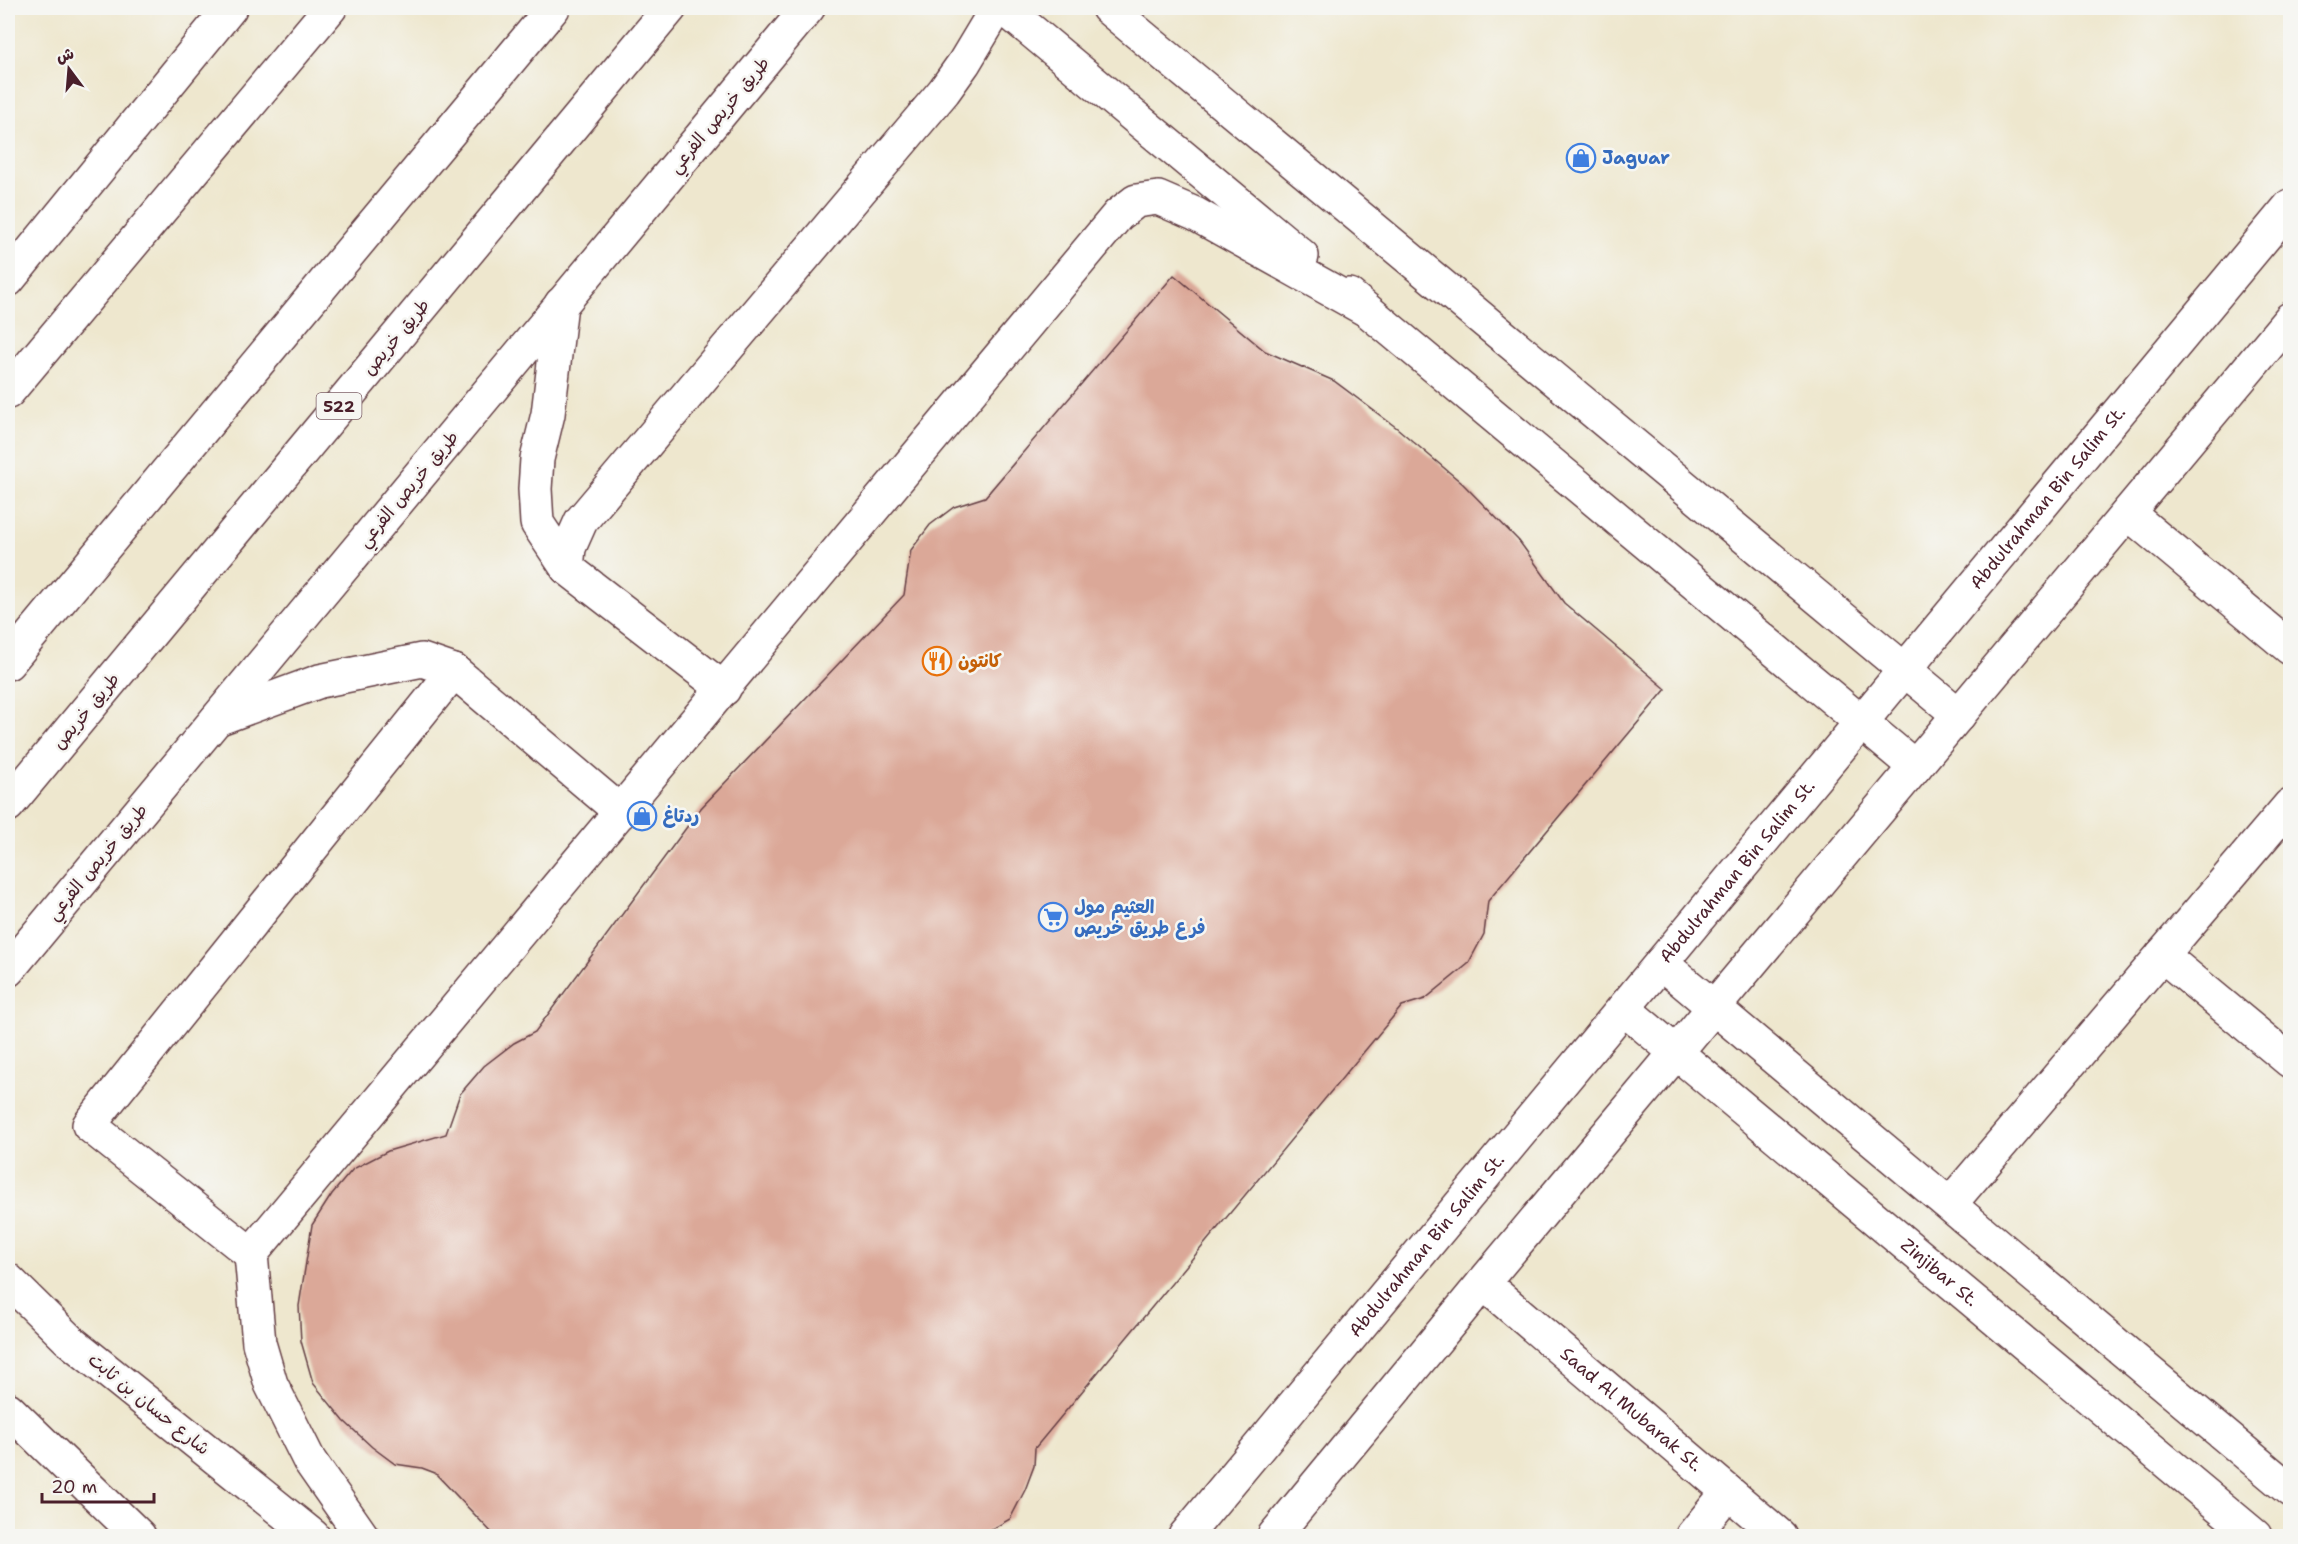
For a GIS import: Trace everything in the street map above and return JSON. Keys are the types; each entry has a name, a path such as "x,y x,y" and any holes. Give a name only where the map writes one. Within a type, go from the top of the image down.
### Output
{"main road":[{"path":"8,280 230,8"},
{"path":"8,392 330,8"},
{"path":"8,663 553,8"},
{"name":"طريق خريص","path":"8,805 670,8"},
{"name":"طريق خريص الفرعي","path":"8,970 808,8"},
{"path":"567,568 569,548 581,521 944,91 997,8"},
{"path":"1004,8 1915,767"},
{"path":"1108,8 1959,715"},
{"path":"362,1536 309,1460 271,1384 259,1343 251,1254 1118,215 1136,201 1158,198 1195,214 1365,309"},
{"name":"Abdulrahman Bin Salim St.","path":"1185,1536 2290,206"},
{"path":"561,304 548,414 537,459 535,489 537,523 567,568 724,689"},
{"path":"1274,1536 2290,319"},
{"path":"2128,513 2290,648"},
{"path":"217,719 320,681 422,660 454,671 621,812"},
{"path":"251,1254 89,1125 454,671"},
{"path":"1950,1204 2290,805"},
{"path":"8,937 92,868"},
{"path":"2162,955 2290,1061"},
{"path":"1661,963 2290,1490"},
{"name":"Zinjibar St.","path":"1624,1009 2249,1535"},
{"path":"8,1280 69,1340"},
{"name":"Saad Al Mubarak St.","path":"1483,1283 1780,1536"},
{"path":"8,1299 69,1340"},
{"name":"شارع حسان بن ثابت","path":"69,1340 313,1536"},
{"path":"12,1421 140,1536"},
{"path":"1692,1536 1728,1492"}],"building":[{"name":"العثيم مول فرع طريق خريص","path":"1174,275 1265,351 1334,381 1397,428 1463,484 1519,541 1564,603 1666,689 1488,901 1484,934 1468,964 1425,999 1402,1006 1035,1448 1034,1466 1010,1519 980,1536 495,1536 435,1473 422,1468 395,1464 372,1447 344,1421 313,1383 301,1341 299,1306 312,1225 332,1194 353,1169 388,1151 446,1134 460,1094 484,1066 514,1043 535,1032 701,808 904,595 911,550 930,525 954,507 985,497"}],"place":[{"name":"Jaguar","path":"1581,158"},
{"name":"كانتون","path":"937,661"},
{"name":"ردتاغ","path":"642,816"},
{"name":"العثيم مول فرع طريق خريص","path":"1053,917"}]}
